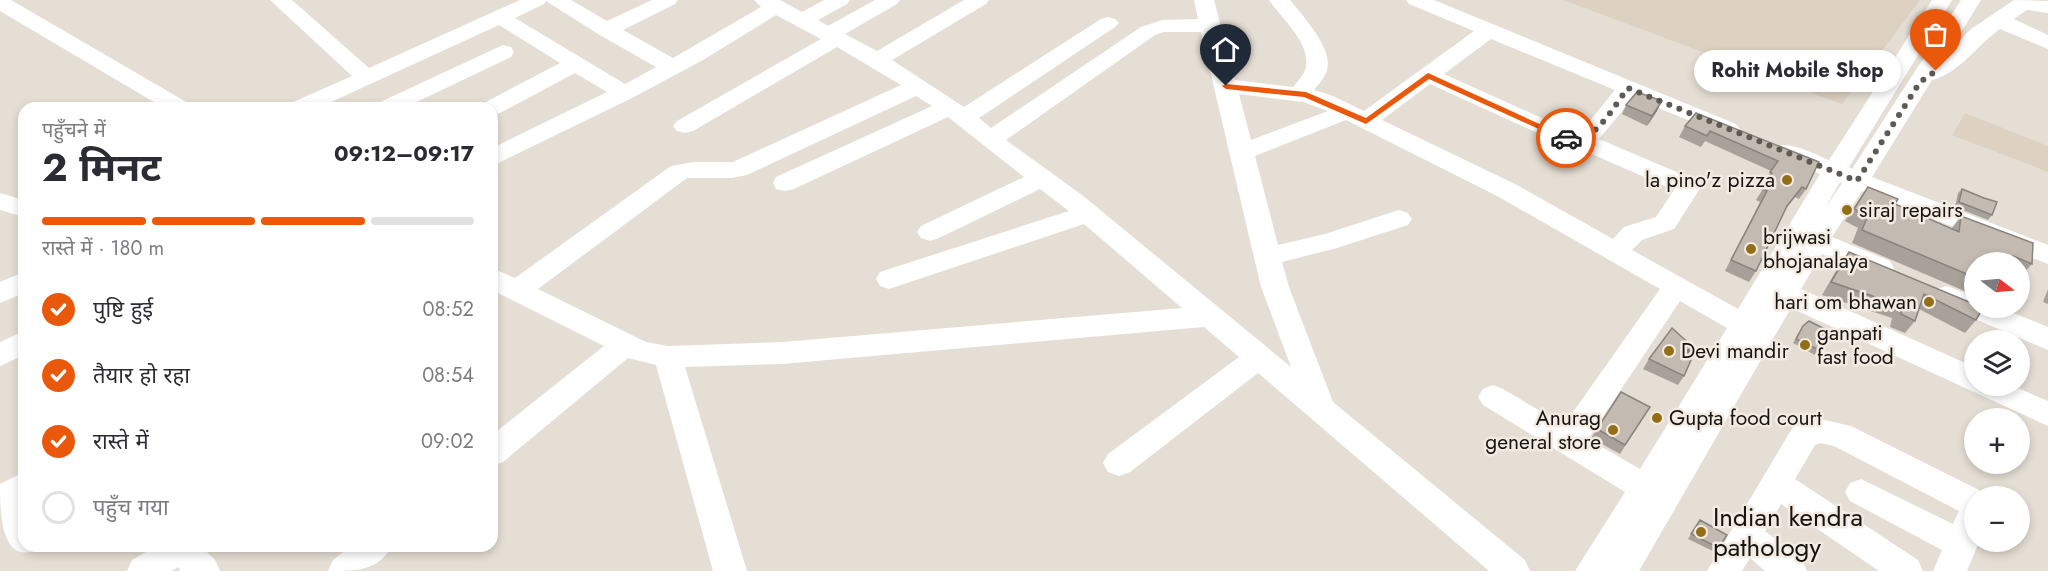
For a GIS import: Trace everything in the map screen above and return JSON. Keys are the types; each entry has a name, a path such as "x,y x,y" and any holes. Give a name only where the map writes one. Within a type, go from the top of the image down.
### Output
{"street":[{"path":"4,4 32,0"},
{"path":"280,0 366,77"},
{"path":"312,102 537,0"},
{"path":"556,0 672,67"},
{"path":"605,30 668,0"},
{"path":"800,21 840,0"},
{"path":"685,126 890,0"},
{"path":"877,60 979,0"},
{"path":"1204,0 1275,287 1320,408"},
{"path":"1279,0 1308,39 1317,60 1315,71 1299,94"},
{"path":"1416,0 1755,140 2048,255"},
{"path":"1622,571 1816,241 1846,176 1942,0"},
{"path":"1592,571 1645,488 1743,324 1846,176 1920,82 1971,0"},
{"path":"498,155 672,67 769,3 877,60 956,112 1088,214 1513,571"},
{"path":"1920,82 1964,51 1979,34 2007,15 2028,3 2048,7"},
{"path":"4,4 69,45 169,102"},
{"path":"2007,15 2048,24"},
{"path":"2007,15 2048,43"},
{"path":"498,16 624,93"},
{"path":"785,183 956,112 1108,23"},
{"path":"990,140 1152,28 1211,25"},
{"path":"1242,152 1357,116 1428,75 1488,31"},
{"path":"399,102 503,52"},
{"path":"498,105 577,63"},
{"path":"1428,75 1566,138 1581,140 1689,187 1665,223 1633,232 1626,237 1617,253"},
{"path":"504,284 680,172 702,168 729,171 738,169 918,86"},
{"path":"1226,86 1299,94 1325,101 1508,191 1743,324"},
{"path":"1581,140 1593,131 1628,88"},
{"path":"930,232 1042,178"},
{"path":"0,201 18,207"},
{"path":"889,279 1088,214"},
{"path":"1268,256 1328,242 1399,219"},
{"path":"1816,241 2048,339"},
{"path":"504,284 640,351 668,357 782,354 1211,316"},
{"path":"0,293 18,285"},
{"path":"1569,442 1676,286"},
{"path":"1786,294 1964,375"},
{"path":"498,448 626,344"},
{"path":"0,355 18,345"},
{"path":"668,357 730,571"},
{"path":"1119,463 1259,357"},
{"path":"2008,396 2048,414"},
{"path":"1493,397 1645,488"},
{"path":"1724,571 1804,436 1820,431 1840,435 1964,493"},
{"path":"1777,484 1906,571"},
{"path":"0,500 18,489"},
{"path":"1861,492 1956,557 1964,536"},
{"path":"0,507 18,532"},
{"path":"1746,535 1790,571"},
{"path":"144,571 174,552"},
{"path":"187,552 202,571"},
{"path":"345,571 369,552"}],"shaded area":[{"path":"1563,0 1920,0 1842,104"},
{"path":"1965,113 2048,146 2048,172 1952,135"}],"building":[{"path":"1637,92 1662,101 1652,116 1626,105"},
{"path":"1696,113 1819,162 1806,189 1802,187 1787,206 1756,271 1731,260 1767,191 1762,189 1778,161 1710,131 1707,136 1685,126"},
{"path":"1868,187 1898,199 1895,204 1959,232 1961,216 2033,243 2032,264 2030,263 2030,252 1964,252 1964,273 1862,230 1868,215 1854,209"},
{"path":"1962,189 1997,202 1992,215 1959,202"},
{"path":"1849,252 1964,300 1964,314 1924,294 1915,321 1901,314 1902,306 1831,282"},
{"path":"1809,321 1831,332 1822,342 1819,350 1796,339 1803,326"},
{"path":"1672,328 1693,347 1681,354 1691,360 1684,376 1649,359"},
{"name":"Anurag general store","path":"1621,392 1650,407 1625,445 1597,429"},
{"name":"Indian kendra pathology","path":"1700,520 1727,535 1719,548 1691,534"}],"way so far":[{"path":"1566,138 1574,141 1587,137 1628,88 1857,181 1920,82 1936,71"}],"place":[{"name":"Rohit Mobile Shop","path":"1936,71"},
{"name":"la pino'z pizza","path":"1787,180"},
{"name":"siraj repairs","path":"1847,210"},
{"name":"brijwasi bhojanalaya","path":"1751,249"},
{"name":"hari om bhawan","path":"1929,302"},
{"name":"ganpati fast food","path":"1805,345"},
{"name":"Devi mandir","path":"1669,351"},
{"name":"Gupta food court","path":"1657,418"},
{"name":"Anurag general store","path":"1613,430"},
{"name":"Indian kendra pathology","path":"1701,532"}],"route":[{"path":"1226,86 1306,95 1325,101 1366,121 1428,75 1566,138"}]}
